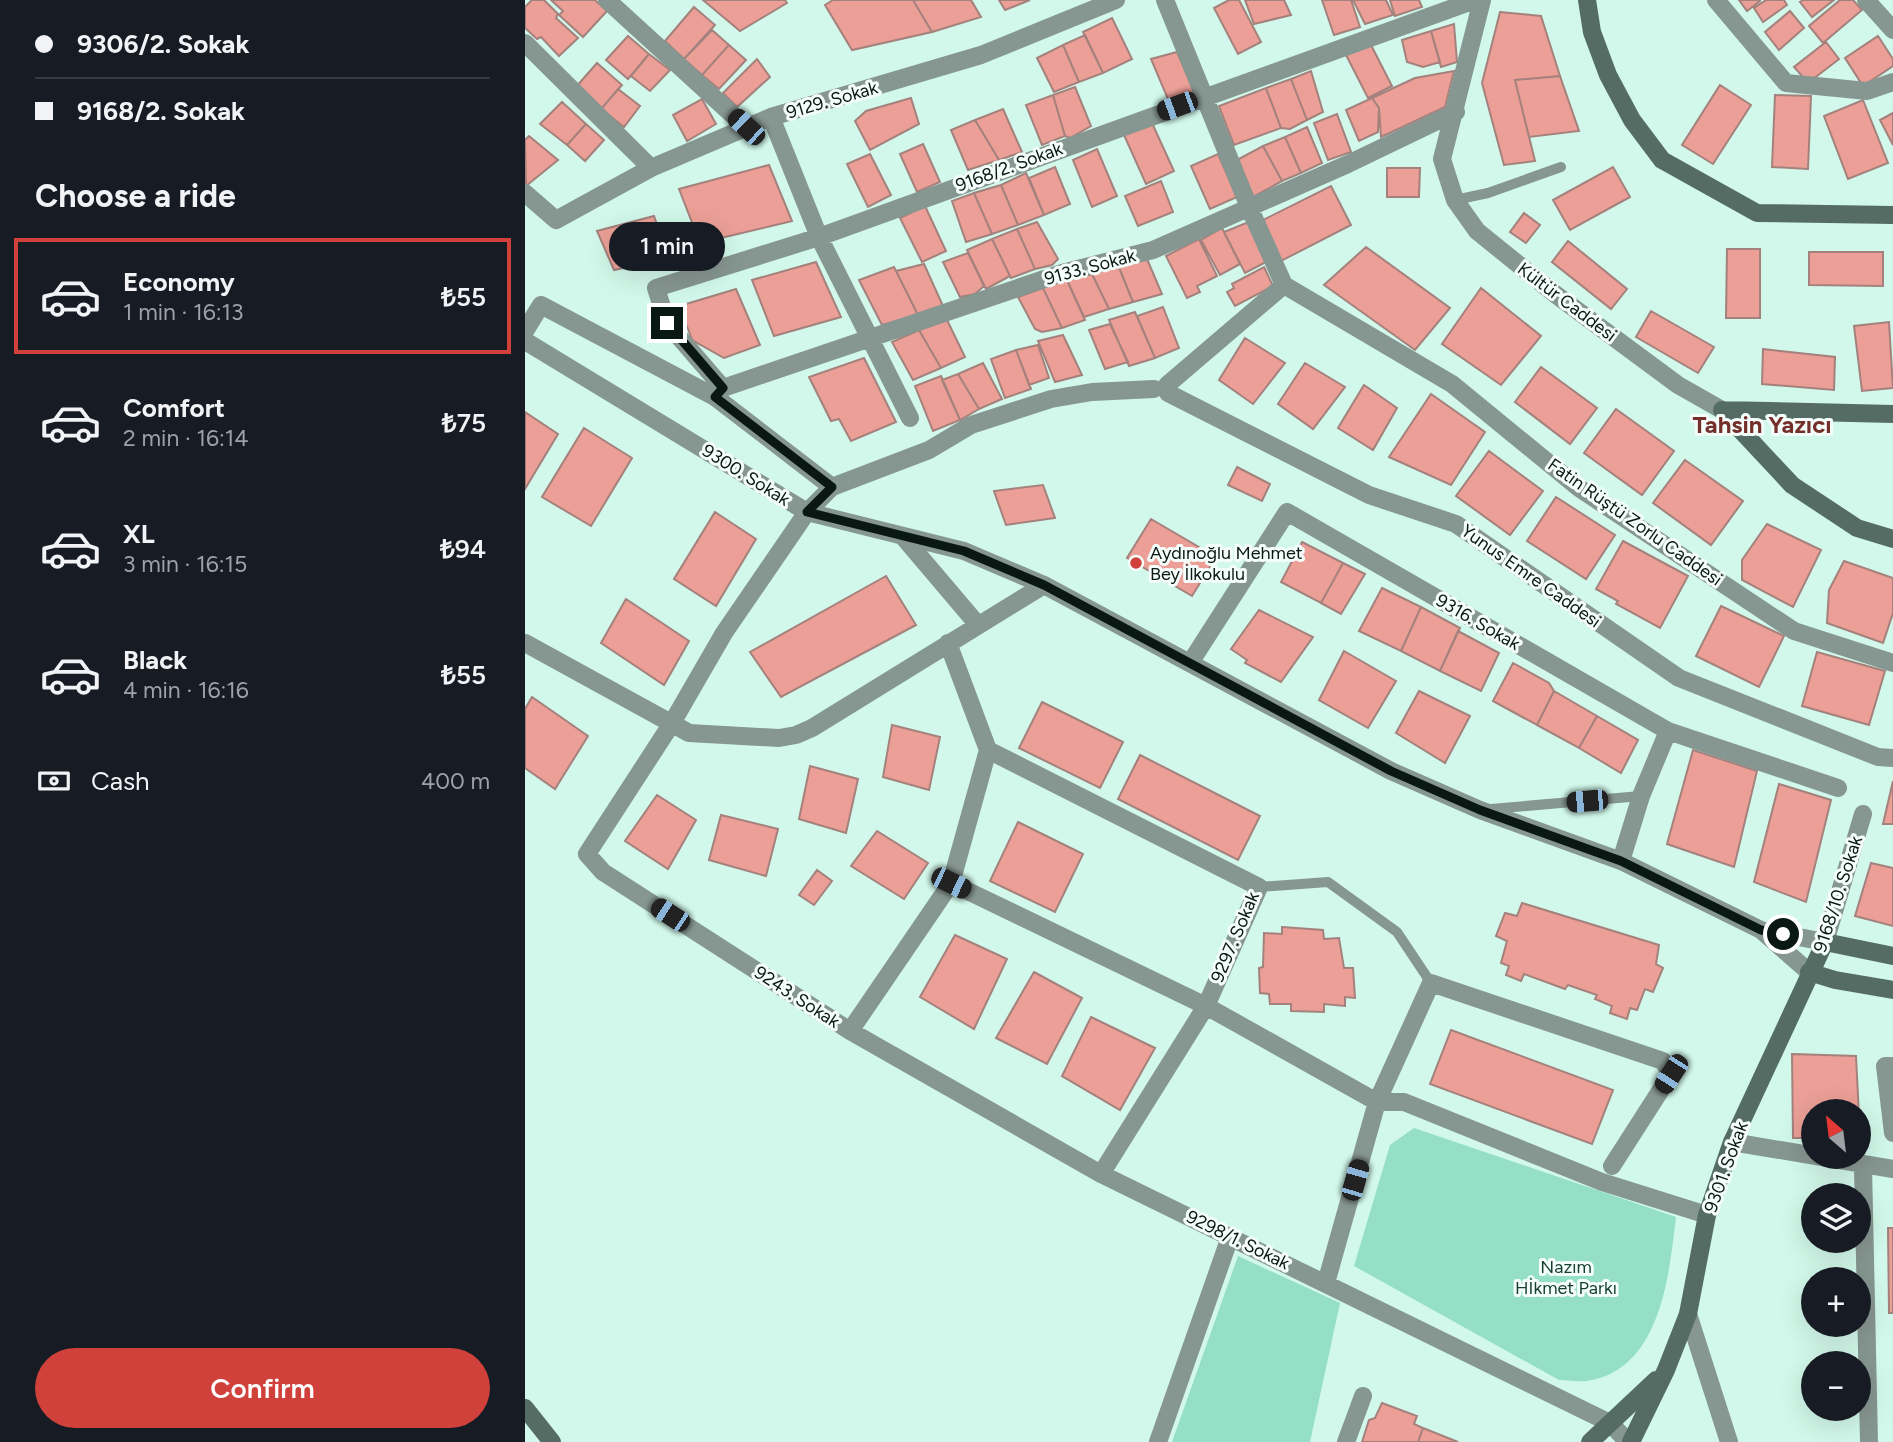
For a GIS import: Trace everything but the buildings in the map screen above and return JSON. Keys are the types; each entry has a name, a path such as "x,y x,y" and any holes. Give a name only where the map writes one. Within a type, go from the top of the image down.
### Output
{"main road":[{"path":"1587,0 1592,32 1608,75 1632,120 1663,160 1756,213 1893,215"},
{"path":"1722,410 1792,485 1857,528 1893,539"},
{"name":"Kültür Caddesi","path":"1722,410 1893,414"},
{"path":"1825,942 1893,956"},
{"name":"9168/10. Sokak","path":"1809,972 1825,942"},
{"path":"1809,972 1835,981 1893,990"},
{"name":"9301. Sokak","path":"1630,1442 1666,1370 1688,1314 1707,1215 1732,1142 1809,972"},
{"name":"9301. Sokak","path":"1590,1442 1666,1370"},
{"path":"525,1409 552,1442"}],"street":[{"path":"607,0 746,127"},
{"name":"9129. Sokak","path":"525,193 556,220 651,168 771,117 981,55 1113,0"},
{"path":"1163,389 1284,285 1203,97 1165,0"},
{"name":"9168/2. Sokak","path":"719,393 667,323 656,288 818,237 1475,0"},
{"name":"Kültür Caddesi","path":"1482,0 1456,112 1442,159 1455,200 1477,231 1555,294 1678,385 1722,410"},
{"path":"1716,0 1786,83 1867,91 1893,82"},
{"path":"1866,0 1893,30"},
{"path":"525,43 651,168"},
{"name":"9133. Sokak","path":"719,393 1062,273 1153,250 1348,164 1456,112"},
{"path":"771,117 818,237 910,418"},
{"name":"Fatin Rüştü Zorlu Caddesi","path":"1284,285 1452,384 1579,488 1794,631 1893,663"},
{"path":"525,331 541,305 719,393 832,487"},
{"name":"9300. Sokak","path":"525,341 807,512 905,539 964,551 1044,585 1391,771 1480,810"},
{"name":"Yunus Emre Caddesi","path":"672,723 724,633 807,512 832,487 929,450 971,425 1051,399 1092,391 1163,389 1369,495 1456,524 1679,678 1878,757 1893,758"},
{"name":"9316. Sokak","path":"1190,663 1287,512 1668,731 1838,788"},
{"path":"905,539 978,625"},
{"path":"525,643 689,733 779,738 796,735 1044,585"},
{"path":"948,643 988,750"},
{"name":"9243. Sokak","path":"672,723 587,854 603,872 850,1031 951,883 988,750"},
{"path":"1621,861 1641,796 1668,731"},
{"name":"9297. Sokak","path":"988,750 1259,887 1206,1006 1101,1174"},
{"path":"1480,810 1621,861 1761,930 1809,972"},
{"name":"9168/10. Sokak","path":"1825,942 1863,814"},
{"path":"951,883 1206,1006 1377,1102 1404,1102 1602,1182 1707,1215"},
{"path":"1761,930 1825,942"},
{"path":"1326,1283 1377,1102 1431,983 1663,1061 1671,1074 1612,1166"},
{"name":"9298/1. Sokak","path":"850,1031 1101,1174 1610,1423 1630,1442"},
{"path":"1893,1066 1885,1066 1893,1133"},
{"path":"1732,1142 1801,1155"},
{"path":"1871,1167 1893,1169"},
{"path":"1863,1169 1869,1442"},
{"path":"1158,1442 1230,1237"},
{"path":"1688,1314 1729,1442"},
{"path":"1346,1442 1363,1396"}],"lane":[{"path":"1455,200 1488,193 1561,166"},
{"name":"9300. Sokak","path":"1480,810 1641,796"},
{"path":"1259,887 1328,882 1397,932 1431,983"}],"green space":[{"name":"Nazım Hİkmet Parkı","path":"1414,1128 1676,1217 1670,1266 1657,1317 1646,1340 1631,1359 1612,1373 1587,1381 1559,1380 1354,1266 1390,1145"},
{"path":"1238,1256 1340,1303 1310,1442 1172,1442"}],"place":[{"name":"Aydınoğlu Mehmet Bey İlkokulu","path":"1136,563"}],"district":[{"name":"Tahsin Yazıcı","path":"1762,424"}],"route":[{"path":"667,323 723,388 715,397 832,487 807,512 905,539 964,551 1044,585 1391,771 1480,810 1621,861 1761,930 1783,934"}]}
